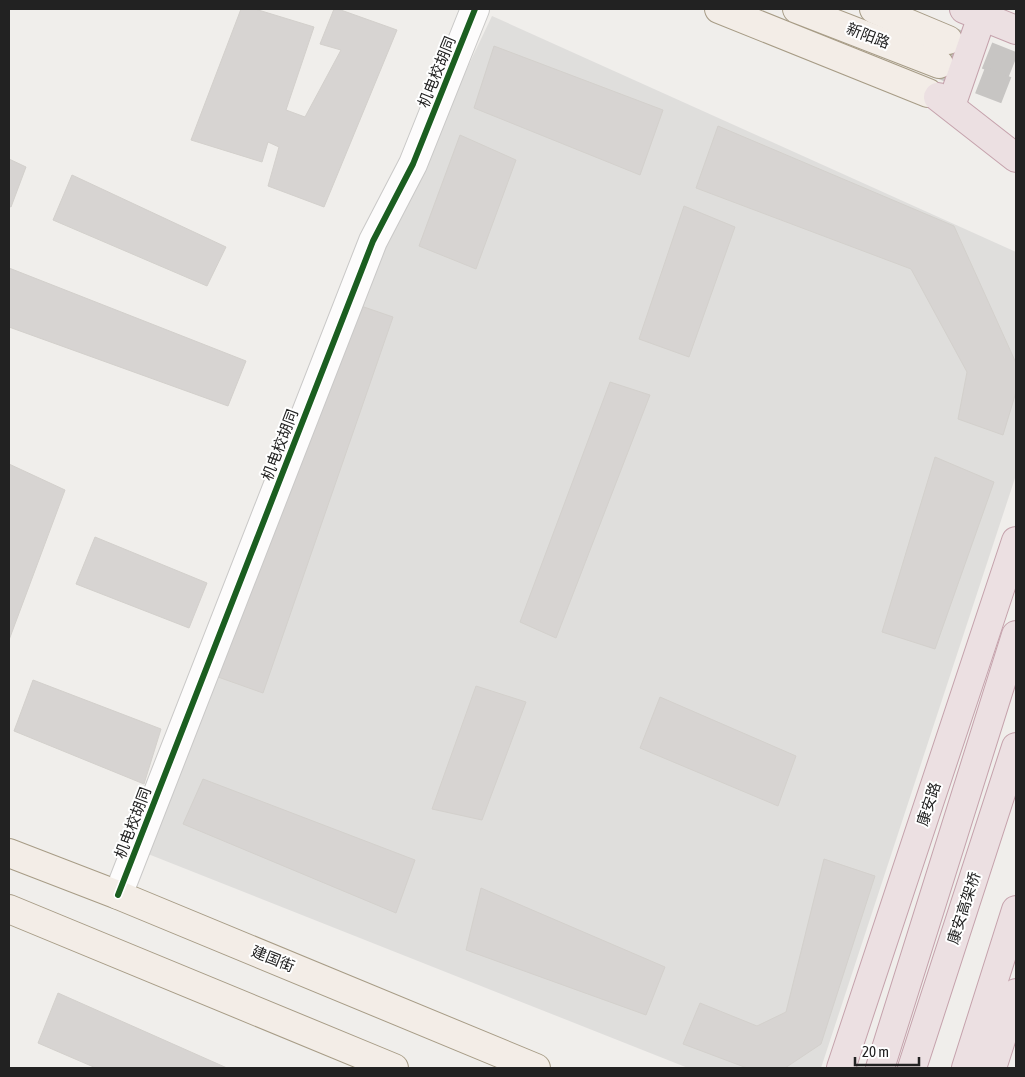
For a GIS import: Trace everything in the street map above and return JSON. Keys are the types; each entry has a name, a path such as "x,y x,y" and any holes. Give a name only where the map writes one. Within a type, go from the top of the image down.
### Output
{"highway":[{"path":"939,98 973,12 1016,30"},
{"path":"939,98 1016,133"},
{"path":"939,98 1016,158"},
{"name":"康安路","path":"842,1068 1016,540"},
{"path":"880,1068 1016,635"},
{"name":"康安高架桥","path":"912,1068 1016,747"},
{"path":"966,1068 1016,910"},
{"path":"992,1068 1016,993"}],"main road":[{"path":"719,9 939,98"},
{"name":"新阳路","path":"797,9 944,52 874,9"},
{"name":"建国街","path":"9,853 536,1068"},
{"path":"9,909 394,1068"}],"street":[{"name":"机电校胡同","path":"118,896 373,241 413,164 476,9"}],"shaded area":[{"path":"492,16 1016,252 1016,475 821,1068 688,1068 143,852 357,299"}],"building":[{"path":"241,9 255,9 314,27 286,110 305,117 341,50 320,44 334,9 397,30 324,207 268,186 279,147 268,142 262,162 191,140"},
{"path":"494,46 663,110 640,175 474,108"},
{"path":"718,126 954,226 1016,363 1016,392 1003,435 958,419 967,372 911,269 696,188"},
{"path":"460,135 516,160 476,269 419,246"},
{"path":"9,159 26,167 11,207 9,206"},
{"path":"72,175 226,247 207,286 53,220"},
{"path":"684,206 735,227 689,357 639,339"},
{"path":"9,268 246,361 228,406 9,327"},
{"path":"361,306 393,317 263,693 218,677"},
{"path":"610,382 650,395 556,638 520,622"},
{"path":"935,457 994,482 935,649 882,632"},
{"path":"9,464 65,490 9,640"},
{"path":"95,537 207,583 189,628 76,584"},
{"path":"33,680 161,729 144,784 14,731"},
{"path":"476,686 526,702 482,820 432,809"},
{"path":"660,697 796,756 778,806 640,748"},
{"path":"203,779 415,860 396,913 183,824"},
{"path":"824,859 875,876 821,1044 785,1068 747,1068 683,1044 700,1003 757,1026 786,1012"},
{"path":"481,888 665,967 646,1015 466,950"},
{"path":"58,993 227,1068 96,1068 38,1043"}],"tunnel":[{"path":"948,40 1016,67"},
{"path":"941,65 1016,94"}],"cycle path":[{"path":"118,895 373,241 413,164 475,9"}]}
